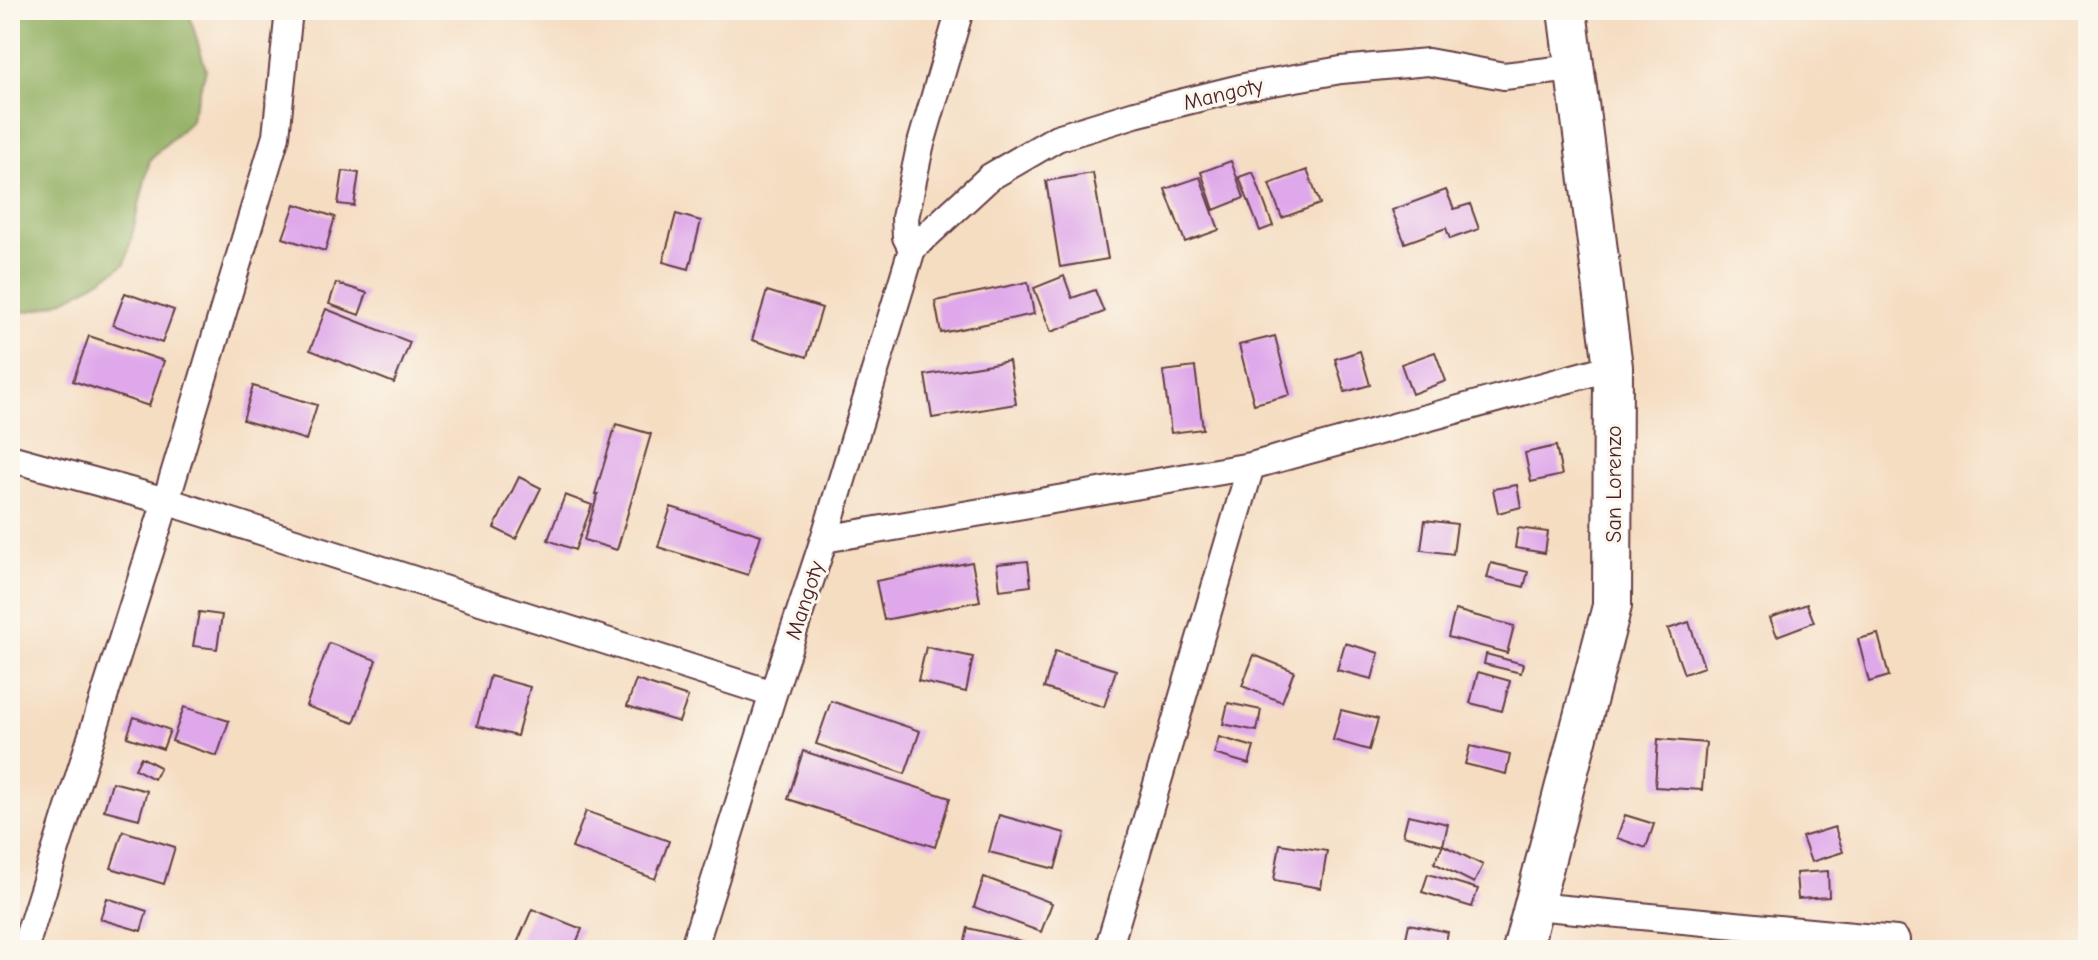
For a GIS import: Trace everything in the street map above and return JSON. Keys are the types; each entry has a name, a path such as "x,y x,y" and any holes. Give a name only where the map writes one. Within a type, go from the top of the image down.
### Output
{"street":[{"path":"24,950 166,501 276,136 289,10"},
{"name":"Mangoty","path":"912,249 906,237 905,218 920,147 960,10"},
{"name":"San Lorenzo","path":"1522,950 1612,606 1613,367 1567,10"},
{"name":"Mangoty","path":"693,950 824,539 912,249 990,177 1057,138 1135,114 1244,87 1341,70 1428,62 1504,76 1574,68"},
{"path":"824,539 1251,466 1613,367"},
{"path":"10,458 166,501 773,694"},
{"path":"1108,950 1251,466"},
{"path":"1534,906 1896,940"}],"green space":[{"path":"10,10 188,10 206,70 190,122 150,159 125,264 56,304 25,312 10,312 10,136 17,134 10,125"}],"building":[{"path":"1231,161 1244,198 1214,210 1201,172"},
{"path":"1307,170 1320,204 1282,218 1269,184"},
{"path":"343,171 359,173 354,206 338,204"},
{"path":"1253,172 1273,226 1260,231 1239,177"},
{"path":"1093,173 1108,259 1060,267 1046,181"},
{"path":"1200,177 1219,230 1185,242 1165,189"},
{"path":"1446,190 1454,209 1470,204 1479,229 1450,239 1446,228 1405,243 1392,210"},
{"path":"295,204 335,217 325,251 283,238"},
{"path":"676,214 701,221 689,269 663,262"},
{"path":"1064,276 1072,298 1095,290 1104,312 1051,332 1034,288"},
{"path":"1028,282 1034,314 941,333 935,301"},
{"path":"336,283 367,293 359,315 329,304"},
{"path":"767,291 822,308 807,357 752,340"},
{"path":"125,293 174,310 162,343 113,325"},
{"path":"326,309 410,342 394,383 310,350"},
{"path":"89,336 164,361 149,406 73,381"},
{"path":"1275,336 1290,395 1254,404 1239,345"},
{"path":"1360,351 1370,385 1345,392 1335,359"},
{"path":"1435,352 1446,381 1412,394 1401,364"},
{"path":"1009,361 1016,404 932,418 925,375"},
{"path":"1195,367 1203,429 1171,433 1163,371"},
{"path":"253,386 317,405 306,440 243,420"},
{"path":"616,424 651,434 617,550 584,540"},
{"path":"1556,446 1562,475 1531,482 1525,453"},
{"path":"519,477 541,488 516,539 494,528"},
{"path":"1517,485 1521,507 1498,513 1493,489"},
{"path":"565,495 592,505 575,550 548,540"},
{"path":"671,507 761,535 748,575 658,547"},
{"path":"1425,520 1457,524 1453,554 1421,550"},
{"path":"1518,528 1548,532 1545,553 1515,548"},
{"path":"1028,561 1031,586 1000,590 997,564"},
{"path":"972,562 980,601 884,620 876,581"},
{"path":"1491,563 1528,572 1524,587 1487,578"},
{"path":"1807,604 1814,622 1777,636 1770,618"},
{"path":"1455,610 1514,626 1507,653 1448,637"},
{"path":"199,612 222,615 217,649 193,646"},
{"path":"1689,622 1704,667 1684,674 1668,629"},
{"path":"1878,634 1889,676 1869,682 1858,639"},
{"path":"329,643 376,660 354,723 306,706"},
{"path":"1345,643 1379,653 1372,679 1337,670"},
{"path":"926,647 973,657 966,692 918,681"},
{"path":"1055,651 1116,670 1104,707 1044,688"},
{"path":"1486,654 1523,664 1521,673 1484,664"},
{"path":"1254,655 1294,671 1282,702 1242,686"},
{"path":"1478,672 1510,681 1502,711 1470,703"},
{"path":"490,676 530,687 517,736 477,726"},
{"path":"636,680 688,697 679,722 627,706"},
{"path":"831,701 920,731 905,774 816,744"},
{"path":"1228,703 1261,710 1257,731 1223,724"},
{"path":"184,707 229,721 217,756 172,741"},
{"path":"1341,710 1378,719 1369,750 1333,740"},
{"path":"134,717 170,730 163,749 127,737"},
{"path":"1219,737 1254,747 1249,764 1214,754"},
{"path":"1658,739 1706,743 1702,790 1655,787"},
{"path":"1470,746 1510,755 1506,774 1465,764"},
{"path":"803,751 950,798 935,847 788,799"},
{"path":"141,757 160,767 154,779 135,769"},
{"path":"112,782 147,791 139,819 104,810"},
{"path":"586,811 669,841 655,879 572,848"},
{"path":"999,815 1065,833 1055,869 989,852"},
{"path":"1408,815 1448,824 1443,845 1403,835"},
{"path":"1625,815 1654,824 1646,848 1617,838"},
{"path":"1835,827 1843,852 1811,862 1802,837"},
{"path":"123,831 175,847 164,884 111,868"},
{"path":"1280,844 1327,851 1321,888 1274,880"},
{"path":"1443,845 1483,865 1474,883 1434,863"},
{"path":"1828,871 1829,897 1798,899 1796,873"},
{"path":"1428,874 1478,889 1472,907 1422,892"},
{"path":"984,877 1052,903 1041,932 974,907"},
{"path":"107,898 147,911 141,931 100,919"},
{"path":"532,909 582,929 573,950 514,950"},
{"path":"1409,924 1448,932 1444,950 1404,947"},
{"path":"968,928 1034,944 1033,950 963,950"}]}
